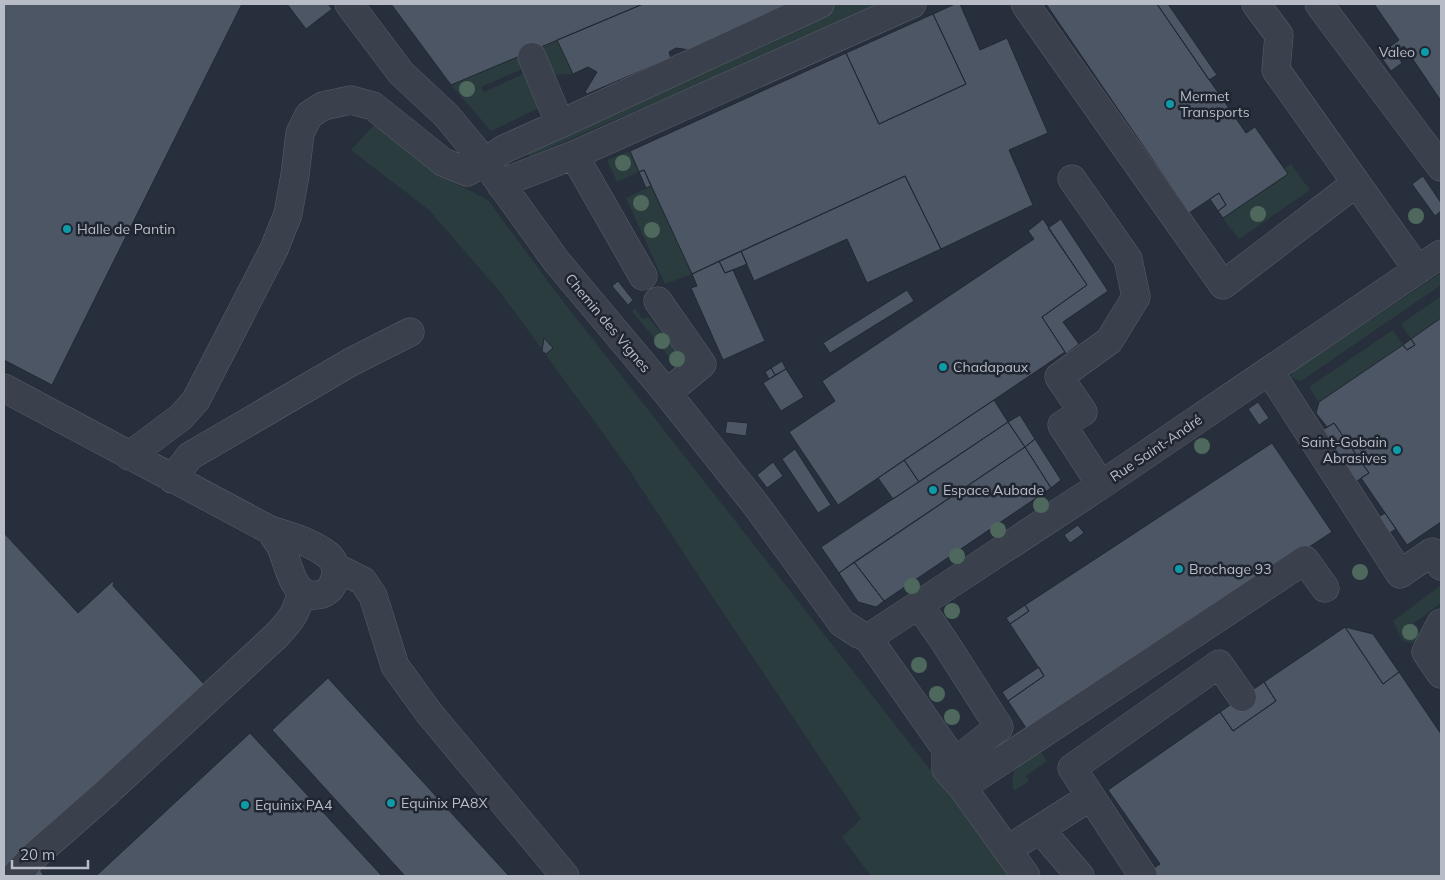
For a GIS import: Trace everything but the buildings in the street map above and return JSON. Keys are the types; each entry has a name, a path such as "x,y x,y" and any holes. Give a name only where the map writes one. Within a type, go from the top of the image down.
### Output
{"street":[{"name":"Chemin des Vignes","path":"350,4 401,73 446,115 485,162 557,262 756,505 842,623 868,638 946,748 954,778"},
{"path":"128,456 180,417 196,400 274,249 288,214 300,133 309,115 323,106 351,100 373,106 443,162 467,172 504,148 820,4"},
{"path":"501,185 512,178 574,155 912,4"},
{"path":"1025,4 1223,285 1356,183"},
{"path":"1256,4 1279,35 1276,70 1418,270"},
{"path":"1319,4 1441,167"},
{"path":"532,57 560,124"},
{"path":"574,155 643,276"},
{"path":"1072,179 1128,260 1136,297 1109,341 1059,377 1083,412 1062,425 1101,485"},
{"name":"Rue Saint-André","path":"868,638 1101,485 1441,254"},
{"path":"658,300 702,364 667,394"},
{"path":"172,479 190,456 351,362 410,332"},
{"path":"1268,372 1279,386 1400,574 1432,552 1441,566"},
{"path":"4,388 128,456 270,530 298,538 330,556 337,568 363,581 373,596 395,666 429,714 565,876"},
{"path":"270,530 280,546 293,581 302,592 314,596 327,592 334,582 337,568"},
{"path":"954,778 1305,560 1325,588"},
{"path":"15,876 32,858 106,793 276,636 291,620 302,592"},
{"path":"918,605 944,641 999,727 954,778"},
{"path":"1441,623 1426,652 1441,674"},
{"path":"1143,876 1072,768 1219,664 1242,697"},
{"path":"954,778 1017,864"},
{"path":"1017,864 1094,803"},
{"path":"1017,864 1050,841 1094,803"},
{"path":"1050,841 1080,876"}],"shaded area":[{"path":"835,4 884,4 531,156 525,153 527,147"},
{"path":"557,40 573,74 553,75 536,49"},
{"path":"525,54 529,66 481,87 484,92 530,71 545,105 491,131 451,85"},
{"path":"375,124 437,174 488,200 555,291 1012,876 871,876 842,837 861,819 626,465 501,293 429,210 351,150"},
{"path":"630,151 639,172 617,182 607,160"},
{"path":"1291,164 1310,190 1239,239 1223,218 1288,174 1284,169"},
{"path":"651,186 692,274 665,284 626,198"},
{"path":"1441,273 1441,285 1301,381 1290,377 1294,371"},
{"path":"1441,296 1441,318 1411,339 1401,324"},
{"path":"635,308 642,319 648,317 686,363 678,368 632,311"},
{"path":"1393,330 1403,345 1319,402 1309,387"},
{"path":"1441,585 1441,603 1414,623 1423,640 1411,643 1403,641 1393,621"},
{"path":"1037,745 1047,761 1026,776 1029,781 1014,791 1013,776 1017,764"}],"place":[{"name":"Valeo","path":"1425,52"},
{"name":"Mermet Transports","path":"1170,104"},
{"name":"Halle de Pantin","path":"67,229"},
{"name":"Chadapaux","path":"943,367"},
{"name":"Saint-Gobain Abrasives","path":"1397,450"},
{"name":"Espace Aubade","path":"933,490"},
{"name":"Brochage 93","path":"1179,569"},
{"name":"Equinix PA8X","path":"391,803"},
{"name":"Equinix PA4","path":"245,805"}]}
